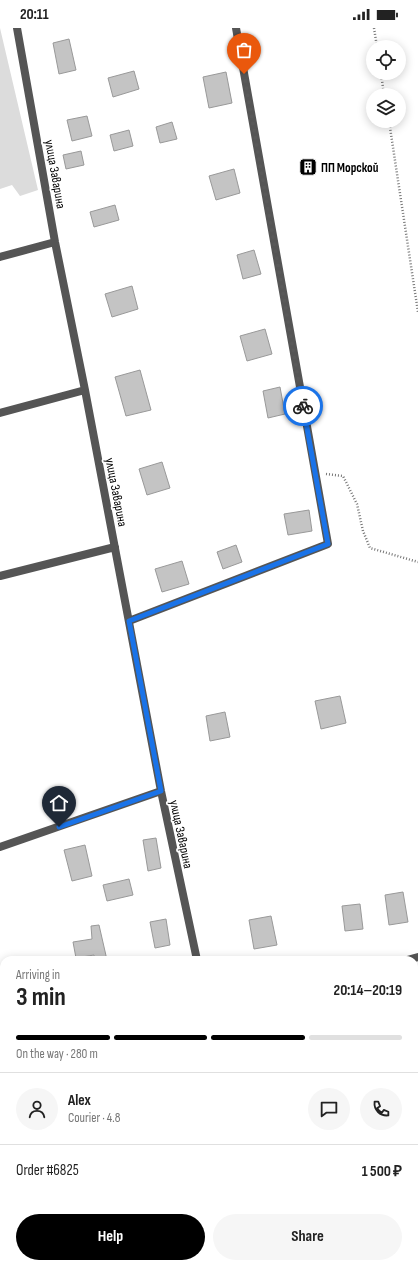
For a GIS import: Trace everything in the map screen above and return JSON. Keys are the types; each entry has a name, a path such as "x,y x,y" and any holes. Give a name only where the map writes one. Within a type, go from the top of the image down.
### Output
{"street":[{"name":"улица Заварина","path":"17,28 56,242 161,791 196,956"},
{"path":"129,621 328,544 236,28"},
{"path":"0,257 56,242"},
{"path":"0,413 85,390"},
{"path":"0,576 115,547"},
{"path":"0,848 161,791"}],"path":[{"path":"374,28 376,40"},
{"path":"389,128 418,312"},
{"path":"315,473 342,476 357,504 363,531 370,548 418,562"}],"shaded area":[{"path":"0,28 38,190 20,196 12,185 0,189"}],"building":[{"path":"69,39 76,70 59,74 53,43"},
{"path":"134,71 139,89 113,97 108,78"},
{"path":"226,72 232,103 209,108 203,77"},
{"path":"87,116 92,136 72,141 67,120"},
{"path":"172,122 177,139 160,143 156,127"},
{"path":"129,130 133,146 114,151 110,135"},
{"path":"81,151 84,165 66,169 63,155"},
{"path":"234,169 240,193 216,200 209,176"},
{"path":"115,205 119,220 94,227 90,212"},
{"path":"254,250 261,274 243,279 237,255"},
{"path":"132,286 138,309 112,317 105,294"},
{"path":"265,329 272,354 247,361 240,336"},
{"path":"140,370 151,410 126,416 115,377"},
{"path":"280,387 285,414 268,418 263,391"},
{"path":"162,462 170,488 147,495 139,469"},
{"path":"309,510 312,531 288,535 284,514"},
{"path":"236,545 242,562 223,569 217,552"},
{"path":"182,561 189,584 162,592 155,569"},
{"path":"340,696 346,723 321,729 315,701"},
{"path":"225,712 230,737 210,741 206,716"},
{"path":"156,838 161,868 148,871 143,840"},
{"path":"85,845 92,876 72,881 64,850"},
{"path":"129,879 133,895 107,901 103,885"},
{"path":"403,892 408,922 389,925 385,895"},
{"path":"360,904 363,929 345,931 342,906"},
{"path":"271,916 277,945 254,949 249,920"},
{"path":"166,919 170,945 155,948 150,922"},
{"path":"99,925 106,956 76,956 73,942 92,939 91,926"}],"way so far":[{"path":"244,74 303,406"}],"place":[{"name":"ПП Морской","path":"308,167"}],"route":[{"path":"59,827 161,791 129,621 328,544 303,406"}]}
